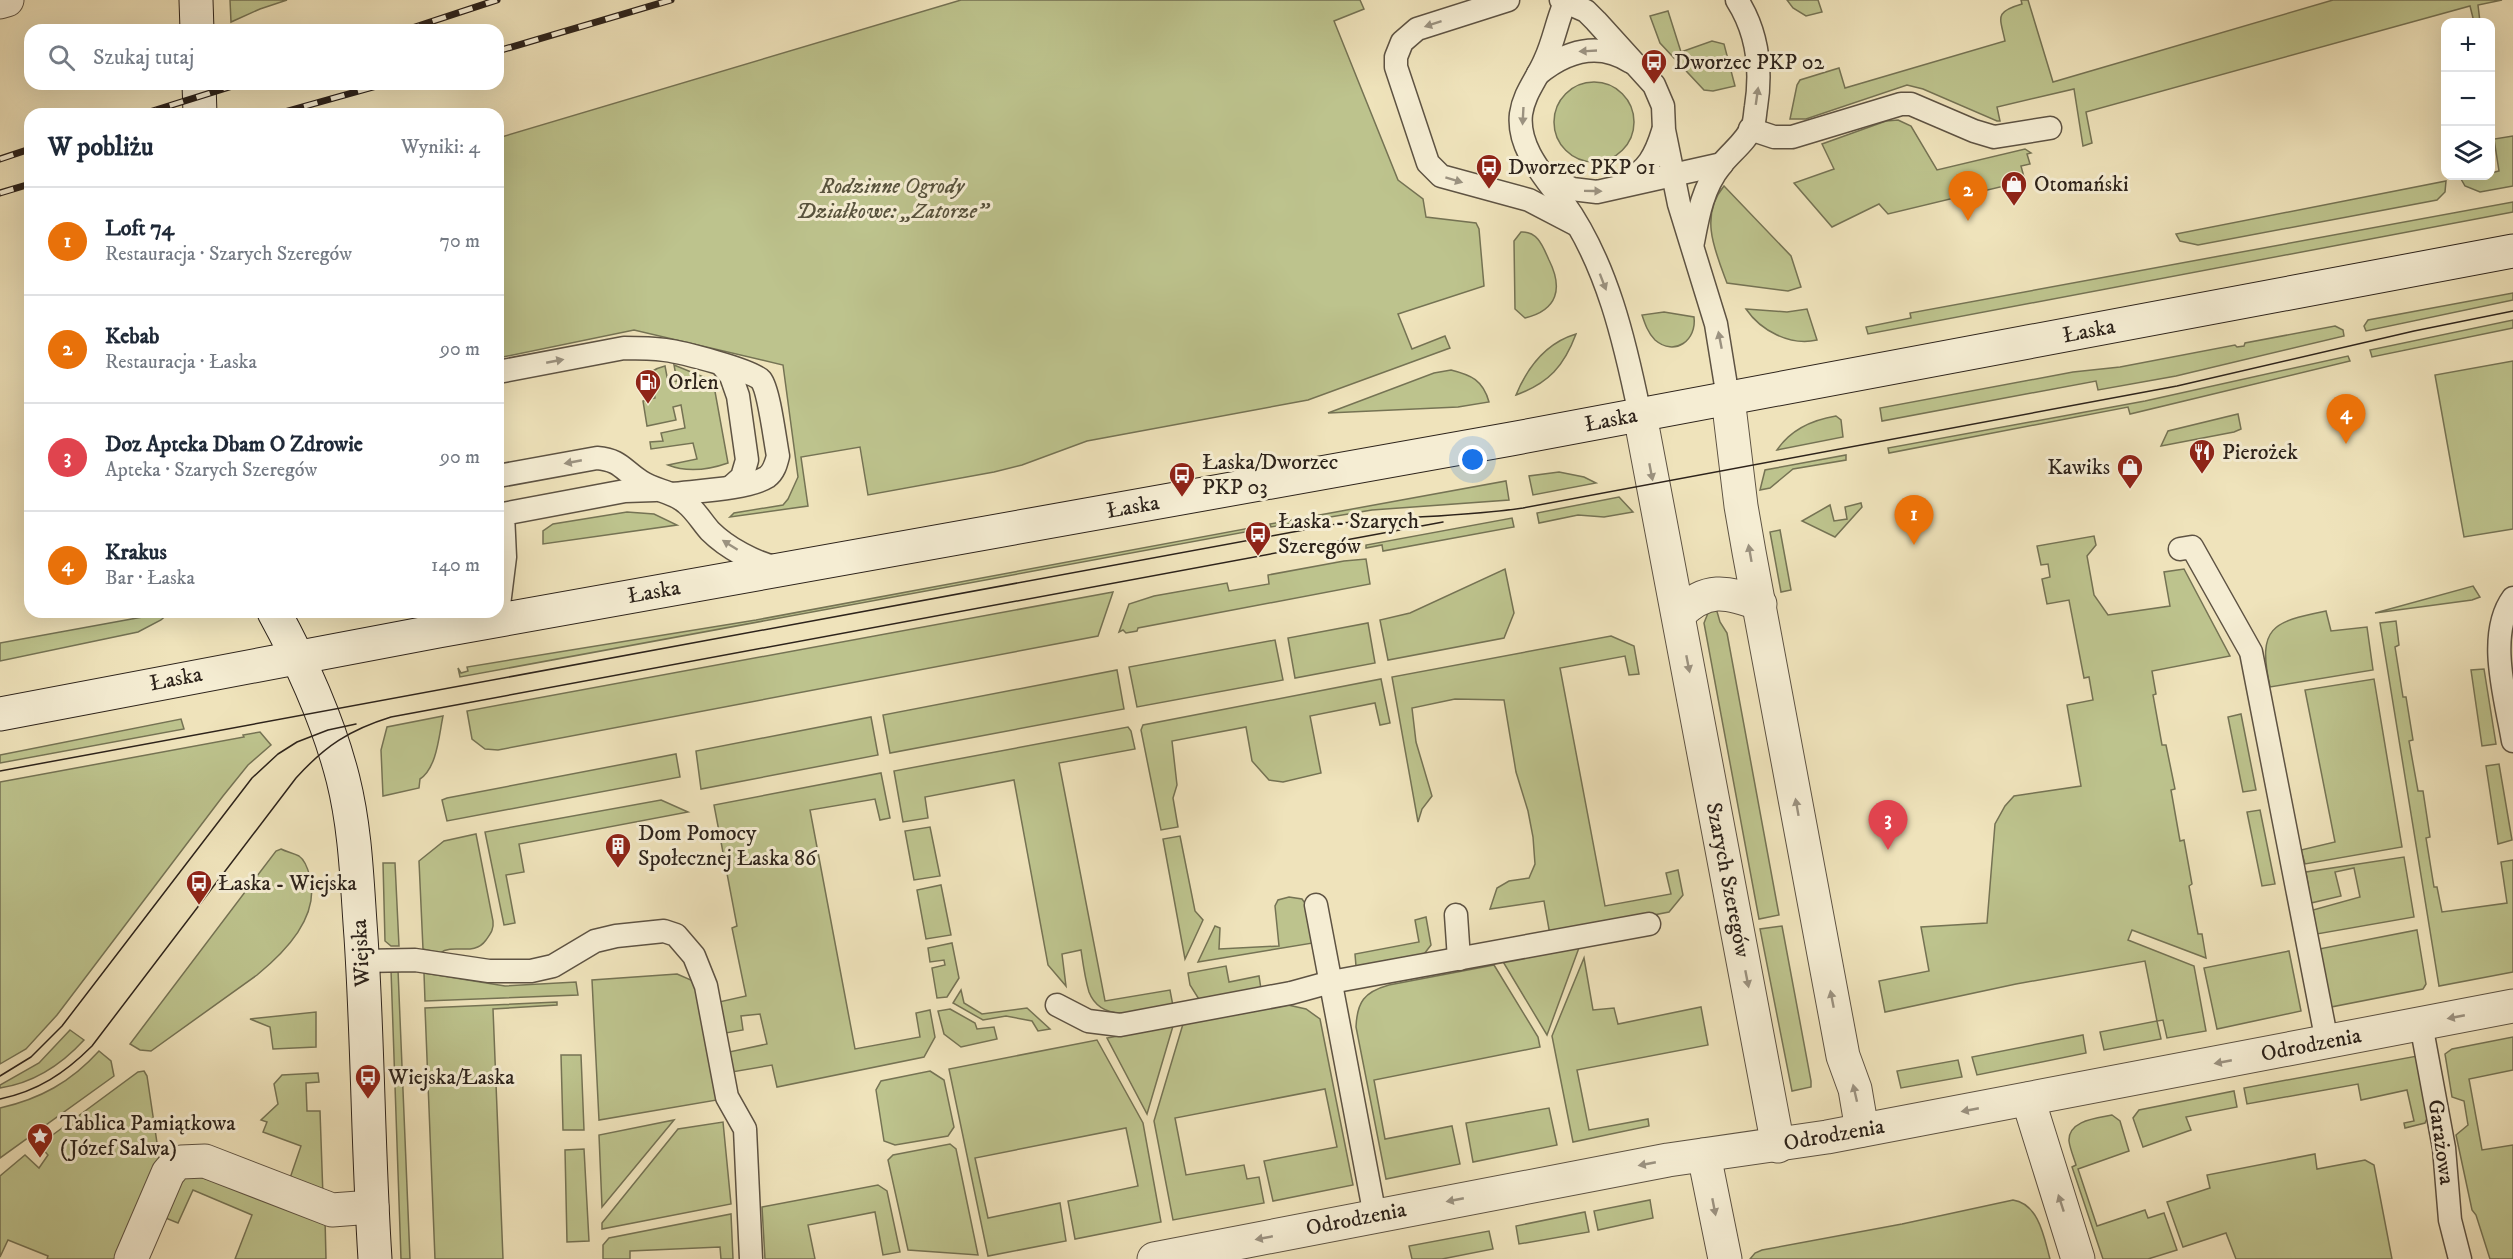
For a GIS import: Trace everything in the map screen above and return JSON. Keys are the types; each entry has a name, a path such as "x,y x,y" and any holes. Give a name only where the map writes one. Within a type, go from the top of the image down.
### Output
{"street":[{"path":"0,2 7,0"},
{"path":"196,0 197,24"},
{"path":"199,90 200,108"},
{"name":"Łaska","path":"0,714 298,657 1640,415 2513,250"},
{"path":"1728,398 1741,506 1843,1056 1855,1089 1862,1130"},
{"name":"Szarych Szeregów","path":"1640,415 1778,1146"},
{"path":"1679,614 1691,601 1708,594 1724,593 1760,604"},
{"name":"Wiejska","path":"277,618 298,657 322,712 343,778 355,851 375,1259"},
{"name":"Odrodzenia","path":"1154,1259 1668,1160 1778,1146 2513,1006"},
{"path":"2028,1099 2078,1259"},
{"path":"1704,1155 1725,1259"},
{"path":"131,1259 168,1173 174,1166 190,1160 205,1161 332,1209 372,1207"}],"lane":[{"path":"1508,0 1417,29 1407,35 1396,57 1399,77 1428,163 1441,176 1529,200 1581,228"},
{"path":"1640,415 1612,304 1581,228 1533,160 1523,138 1521,115 1526,93 1538,74 1564,0 1586,11 1640,67 1654,85 1663,106 1664,130 1673,175 1716,324 1728,398"},
{"path":"1692,247 1700,203 1714,175 1743,141 1750,129 1759,88 1759,58 1747,16 1737,0"},
{"path":"1538,74 1555,60 1576,51 1599,50 1615,54 1640,67"},
{"path":"1750,129 1774,138 1792,137 1901,104 1911,104 1974,131 1994,137 2050,128"},
{"path":"1621,187 1641,173 1656,154 1664,130"},
{"path":"1533,160 1550,178 1572,189 1597,192 1722,164"},
{"path":"504,371 634,348 668,350 751,373 761,380 767,394 778,456 776,466 768,476 732,486 665,492 626,491 504,514"},
{"path":"722,365 731,376 738,396 747,460 742,477 732,486"},
{"path":"504,475 597,458 611,459 637,479 686,503 716,537 760,564 783,569"},
{"path":"504,536 504,565"},
{"path":"2180,549 2192,547 2251,652 2327,1042"},
{"path":"2513,598 2507,606 2501,624 2499,644 2513,741"},
{"path":"1316,905 1375,1216"},
{"path":"1456,915 1459,959"},
{"path":"1057,1005 1088,1021 1120,1026 1291,993 1331,982 1649,924"},
{"path":"362,961 415,960 489,971 531,971 553,966 595,941 616,936 664,931 676,935 694,956 706,986 727,1097 745,1129 751,1259"},
{"name":"Garażowa","path":"2421,1024 2444,1148 2450,1220 2460,1259"}],"green space":[{"path":"230,0 287,0 231,22"},
{"name":"Rodzinne Ogrody Działkowe: „Zatorze”","path":"961,0 1360,0 1364,9 1334,21 1398,180 1423,199 1426,217 1476,223 1479,229 1484,286 1398,314 1412,349 1445,336 1450,348 1308,400 1087,441 1022,465 994,472 868,495 860,447 801,457 808,506 730,517 734,513 783,505 798,477 783,365 634,330 504,357 504,136"},
{"path":"1787,0 1818,0 1822,12 1806,16 1793,8"},
{"path":"2021,0 2028,0 2053,82 2333,0 2502,0 2478,5 2480,18 2473,18 2470,6 2086,112 2092,143 2083,146 2074,89 1997,107 2000,121 1923,89 1907,85 1806,119 1790,119 1800,80 1839,68 1845,88 2005,41 2001,16 2007,10 2022,4"},
{"path":"1668,11 1681,52 1712,41 1724,44 1735,86 1713,91 1704,90 1660,43 1650,16"},
{"path":"1594,82 1609,85 1622,94 1631,107 1634,122 1631,137 1622,150 1609,159 1594,162 1579,159 1566,150 1557,137 1554,122 1557,107 1566,94 1579,85"},
{"path":"1898,120 1911,126 1937,170 2025,149 2031,153 2027,154 2030,164 2021,166 2025,181 1888,214 1879,204 1832,227 1794,183 1834,169 1822,144 1886,121"},
{"path":"2513,136 2513,186 2480,192 2465,186 2462,180 2495,180 2495,172 2499,171 2495,139"},
{"path":"2446,181 2445,192 2437,200 2198,245 2180,241 2176,234"},
{"path":"1724,186 1791,256 1801,287 1788,291 1727,283 1714,246 1711,221 1716,197"},
{"path":"2513,202 2513,212 1868,334 1866,327 1911,318 1910,313"},
{"path":"1521,232 1532,234 1542,245 1556,280 1555,296 1551,304 1545,310 1525,318 1515,309 1514,241"},
{"path":"2513,293 2513,300 2366,331 2364,326 2368,320"},
{"path":"1746,309 1787,312 1807,309 1817,340 1797,341 1777,335 1760,324"},
{"path":"1664,312 1694,317 1692,333 1683,344 1670,347 1663,345 1655,340 1649,331 1642,315"},
{"path":"2513,320 2513,328 2372,357 2370,350"},
{"path":"2335,326 2343,330 2344,336 2176,376 2098,390 2096,381 1882,421 1880,408 2073,372 2120,367 2235,345 2244,346 2245,343"},
{"path":"1576,334 1566,355 1554,372 1538,385 1516,395 1526,374 1539,357 1556,343"},
{"path":"2348,356 2350,361 2130,414 2128,407 1889,453 1888,448 2145,401"},
{"path":"2513,361 2513,529 2464,537 2435,375"},
{"path":"674,365 711,380 728,463 706,469 683,469 668,465 697,459 693,443 651,449 650,442 663,441 661,433 685,428 681,405 673,407 676,420 647,426 643,401 655,398 653,384 643,385 644,381 651,372 665,366 668,382 677,381"},
{"path":"1451,370 1465,374 1480,384 1489,402 1458,407 1328,413 1434,373"},
{"path":"2238,414 2241,429 2234,432 2161,446 2168,431"},
{"path":"1836,416 1841,420 1843,437 1777,450 1795,431 1819,420"},
{"path":"1846,455 1846,460 1793,469 1770,488 1760,490 1765,470"},
{"path":"1559,472 1584,477 1596,483 1533,495 1529,476"},
{"path":"1506,481 1509,500 1372,510 1271,527 1270,524"},
{"path":"1619,497 1633,512 1604,517 1578,515 1539,523 1537,513"},
{"path":"1861,503 1862,507 1835,537 1802,521 1830,505 1834,521 1847,519 1845,507"},
{"path":"627,512 654,514 677,525 543,544 543,531 553,524"},
{"path":"1512,518 1514,527 1383,551 1382,545 1366,548 1366,545"},
{"path":"1266,525 1267,528 460,677 458,668 461,673 468,671 467,667 756,620"},
{"path":"1780,530 1791,590 1781,592 1770,532"},
{"path":"2094,536 2096,545 2087,556 2094,595 2108,615 2170,606 2164,572 2184,569 2230,656 2152,671 2156,694 2153,695 2162,745 2166,745 2175,789 2171,790 2180,841 2184,840 2192,884 2189,886 2198,934 2202,934 2206,958 2132,930 2128,940 2194,966 2206,1031 2167,1038 2163,1020 2157,1021 2145,961 2016,984 1885,1012 1879,981 1929,971 1921,927 1987,923 1995,824 2005,806 2014,796 2081,786 2067,705 2093,700 2089,677 2084,678 2069,600 2047,604 2042,579 2050,577 2048,564 2041,565 2037,546"},
{"path":"1366,559 1370,584 1138,628 1137,631 1119,632 1129,604 1154,596 1227,583 1229,591 1269,584 1268,575"},
{"path":"1505,569 1514,613 1504,638 1388,660 1380,620 1410,613"},
{"path":"2473,586 2480,597 2472,600 2375,613"},
{"path":"1113,592 1098,636 498,750 485,749 472,739 467,711"},
{"path":"1716,608 1720,622 1727,633 1779,915 1759,919 1704,623 1708,613"},
{"path":"2326,611 2331,631 2367,627 2373,670 2270,687 2266,651 2268,639 2273,631 2281,624 2293,619"},
{"path":"137,618 163,618 138,632 0,661 0,643"},
{"path":"2396,621 2399,645 2395,647 2413,740 2409,741 2418,791 2423,791 2430,837 2426,838 2434,887 2437,887 2442,912 2507,903 2501,862 2513,860 2513,972 2439,986 2380,623"},
{"path":"1368,623 1375,663 1295,678 1288,638"},
{"path":"1611,636 1634,646 1639,674 1629,675 1625,656 1560,668 1605,906 1671,894 1666,873 1678,870 1683,895 1669,912 1550,935 1544,901 1490,909 1497,888 1509,881 1529,878 1535,864 1533,837 1516,772 1504,700 1455,699 1412,708 1416,742 1432,796 1422,809 1418,822 1392,677"},
{"path":"1275,640 1283,680 1137,707 1129,667"},
{"path":"2484,669 2496,744 2482,746 2471,670"},
{"path":"1117,670 1124,709 890,753 883,715"},
{"path":"1381,679 1390,723 1380,725 1375,703 1310,716 1321,773 1283,782 1269,780 1252,761 1246,727 1172,741 1177,785 1173,798 1178,827 1161,830 1141,730 1143,725"},
{"path":"2374,679 2402,847 2305,864 2301,850 2335,842 2305,690"},
{"path":"2241,714 2256,790 2243,792 2228,717"},
{"path":"443,716 434,759 426,774 420,779 419,788 383,796 381,750 387,727"},
{"path":"871,717 878,755 701,789 696,751"},
{"path":"181,719 184,729 0,763 0,755"},
{"path":"1128,727 1135,749 1059,763 1105,1001 1170,990 1173,1006 1126,1014 1115,1013 1095,1003 1089,992 1081,950 1062,954 1066,986 1048,965 1014,780 925,797 928,818 903,822 894,771"},
{"path":"260,732 271,745 248,765 223,796 57,1015 26,1049 0,1064 0,782 244,737 243,735"},
{"path":"676,754 680,777 447,821 442,800 447,798"},
{"path":"2499,764 2512,840 2498,844 2486,766"},
{"path":"881,773 890,818 880,820 875,799 810,810 855,1049 920,1037 916,1013 930,1010 935,1037 924,1057 777,1087 772,1065 732,1072 729,1052 767,1044 760,1014 741,1016 743,1030 726,1033 719,1002 746,996 732,928 737,926 714,805"},
{"path":"661,800 688,812 519,844 524,872 506,875 515,923 504,925 485,832"},
{"path":"2260,810 2275,884 2262,886 2247,812"},
{"path":"930,827 940,876 914,880 905,831"},
{"path":"476,834 493,921 492,931 476,948 451,949 440,953 423,949 419,861 444,841"},
{"path":"1180,836 1195,911 1203,920 1185,959 1163,839"},
{"path":"281,849 303,860 309,874 312,892 305,920 289,944 257,975 151,1051 140,1050 130,1044 276,851"},
{"path":"2404,857 2414,917 2317,934 2313,910 2360,897 2354,868 2335,872 2341,896 2311,903 2306,872"},
{"path":"383,863 395,863 399,946 391,946 385,941"},
{"path":"941,885 951,935 926,939 917,890"},
{"path":"1289,897 1302,899 1307,906 1313,943 1198,962 1215,926 1220,928 1219,949 1279,946 1275,906 1278,900"},
{"path":"1426,917 1431,945 1421,958 1356,966 1355,954 1419,942 1415,920"},
{"path":"1782,926 1811,1081 1811,1087 1792,1091 1760,929"},
{"path":"2417,930 2426,984 2423,989 2331,1007 2319,949"},
{"path":"952,943 959,978 947,997 937,998 932,968 945,965 944,960 930,962 928,948"},
{"path":"1580,945 1547,1035 1502,960"},
{"path":"2289,951 2301,1011 2217,1029 2204,968"},
{"path":"1584,958 1593,1010 1614,1008 1618,1024 1701,1007 1708,1045 1577,1070 1589,1130 1648,1119 1649,1126 1573,1142 1552,1036"},
{"path":"1494,965 1538,1037 1540,1047 1374,1080 1385,1139 1452,1126 1460,1164 1386,1179 1356,1027 1360,1005 1373,991 1389,985"},
{"path":"1226,966 1229,982 1259,976 1261,989 1200,1001 1190,985 1188,973"},
{"path":"391,970 398,970 410,1259 401,1259"},
{"path":"424,973 505,986 576,982 578,995 425,1001"},
{"path":"677,974 691,980 695,985 717,1100 599,1120 592,980"},
{"path":"961,990 964,1003 982,1014 1027,1008 1050,1029 1038,1031 1032,1021 1006,1016 983,1020 953,1003"},
{"path":"557,1002 557,1005 493,1009 503,1259 435,1259 425,1008"},
{"path":"1288,1005 1306,1009 1320,1019 1353,1185 1273,1201 1264,1161 1337,1147 1325,1089 1175,1118 1186,1175 1244,1165 1247,1179 1259,1177 1264,1203 1173,1220 1154,1121 1183,1024"},
{"path":"950,1009 975,1023 977,1029 994,1027 997,1039 961,1047 944,1034 938,1011"},
{"path":"316,1012 316,1047 273,1049 270,1027 250,1019"},
{"path":"2157,1021 2161,1039 2104,1050 2100,1032"},
{"path":"1173,1026 1147,1114 1107,1038"},
{"path":"70,1030 84,1040 66,1057 35,1077 0,1088 0,1085 39,1063"},
{"path":"2083,1035 2086,1053 1977,1075 1972,1057"},
{"path":"2513,1037 2513,1070 2469,1079 2482,1150 2513,1145 2513,1259 2490,1259 2476,1215 2472,1210 2456,1135 2468,1125 2464,1101 2452,1097 2445,1054 2452,1049"},
{"path":"1097,1040 1143,1123 1161,1222 1075,1239 1068,1201 1138,1186 1126,1128 975,1158 988,1218 1060,1203 1066,1241 988,1256 949,1069"},
{"path":"99,1051 111,1061 114,1076 0,1158 0,1108 28,1100 54,1088 77,1072"},
{"path":"561,1055 581,1055 584,1130 563,1130"},
{"path":"2417,1056 2428,1116 2425,1123 2405,1128 2404,1123 2414,1121 2407,1090 2361,1100 2358,1084 2247,1104 2244,1088"},
{"path":"1958,1060 1962,1077 1901,1088 1897,1071"},
{"path":"144,1071 147,1076 160,1163 120,1259 47,1259 48,1256 8,1240 0,1257 0,1176 25,1155 39,1168 48,1155 39,1145 138,1072"},
{"path":"930,1071 944,1080 954,1127 948,1136 895,1145 884,1141 876,1090 881,1081"},
{"path":"318,1073 319,1082 306,1083 307,1111 320,1111 323,1197 288,1184 301,1146 263,1132 267,1122 261,1120 278,1104 274,1084 282,1075"},
{"path":"2234,1091 2237,1107 2186,1117 2191,1130 2143,1147 2133,1118 2139,1110"},
{"path":"1549,1108 1557,1145 1473,1162 1466,1123"},
{"path":"2112,1115 2120,1121 2129,1151 2078,1169 2097,1226 2145,1210 2148,1218 2164,1213 2177,1250 2148,1259 2103,1259 2072,1167 2076,1165 2069,1141 2073,1128 2078,1124"},
{"path":"674,1120 602,1207 599,1135"},
{"path":"723,1122 731,1204 602,1229 602,1223 678,1129"},
{"path":"950,1144 956,1149 978,1255 908,1250 888,1160 893,1155"},
{"path":"584,1149 589,1241 567,1242 565,1150"},
{"path":"2315,1154 2317,1169 2365,1160 2374,1165 2392,1259 2236,1259 2226,1233 2183,1247 2167,1202 2210,1188 2207,1175"},
{"path":"185,1172 325,1218 326,1259 235,1259 252,1215 193,1190 178,1223 158,1215"},
{"path":"878,1185 887,1191 900,1252 883,1255 875,1212 808,1225 815,1259 765,1259 762,1207"},
{"path":"1650,1200 1653,1218 1598,1230 1594,1211"},
{"path":"2013,1200 2022,1203 2035,1215 2043,1232 2050,1259 1750,1259 1762,1250 1902,1224"},
{"path":"1585,1212 1589,1232 1519,1244 1516,1226"},
{"path":"731,1214 733,1259 721,1259 720,1247 630,1251 630,1259 603,1259 603,1245 609,1238"},
{"path":"1489,1231 1493,1249 1442,1259 1412,1259 1409,1246"}],"tram line":[{"path":"0,771 1342,523 1523,508 2177,386 2414,331 2513,311"},
{"path":"0,1099 14,1096 50,1080 72,1065 92,1046 296,778 317,757 339,740 376,722 391,717 1443,522"},
{"path":"0,1076 31,1057 62,1026 252,778 278,754 297,742 328,730 356,724"}],"railway":[{"path":"424,24 497,0"},
{"path":"504,49 671,0"},
{"path":"162,108 220,90"},
{"path":"298,108 363,90"},
{"path":"0,159 24,151"},
{"path":"0,193 24,186"}],"place":[{"name":"Dworzec PKP 02","path":"1654,85"},
{"name":"Dworzec PKP 01","path":"1489,190"},
{"name":"Otomański","path":"2014,207"},
{"name":"Kebab","path":"1968,221"},
{"name":"Orlen","path":"648,405"},
{"name":"Krakus","path":"2346,444"},
{"name":"Pierożek","path":"2202,475"},
{"name":"Kawiks","path":"2130,490"},
{"name":"Łaska/Dworzec PKP 03","path":"1182,498"},
{"name":"Loft 74","path":"1914,545"},
{"name":"Łaska - Szarych Szeregów","path":"1258,557"},
{"name":"Doz Apteka Dbam O Zdrowie","path":"1888,850"},
{"name":"Dom Pomocy Społecznej Łaska 86","path":"618,869"},
{"name":"Łaska - Wiejska","path":"199,906"},
{"name":"Wiejska/Łaska","path":"368,1100"},
{"name":"Tablica Pamiątkowa (Józef Salwa)","path":"40,1159"}]}
